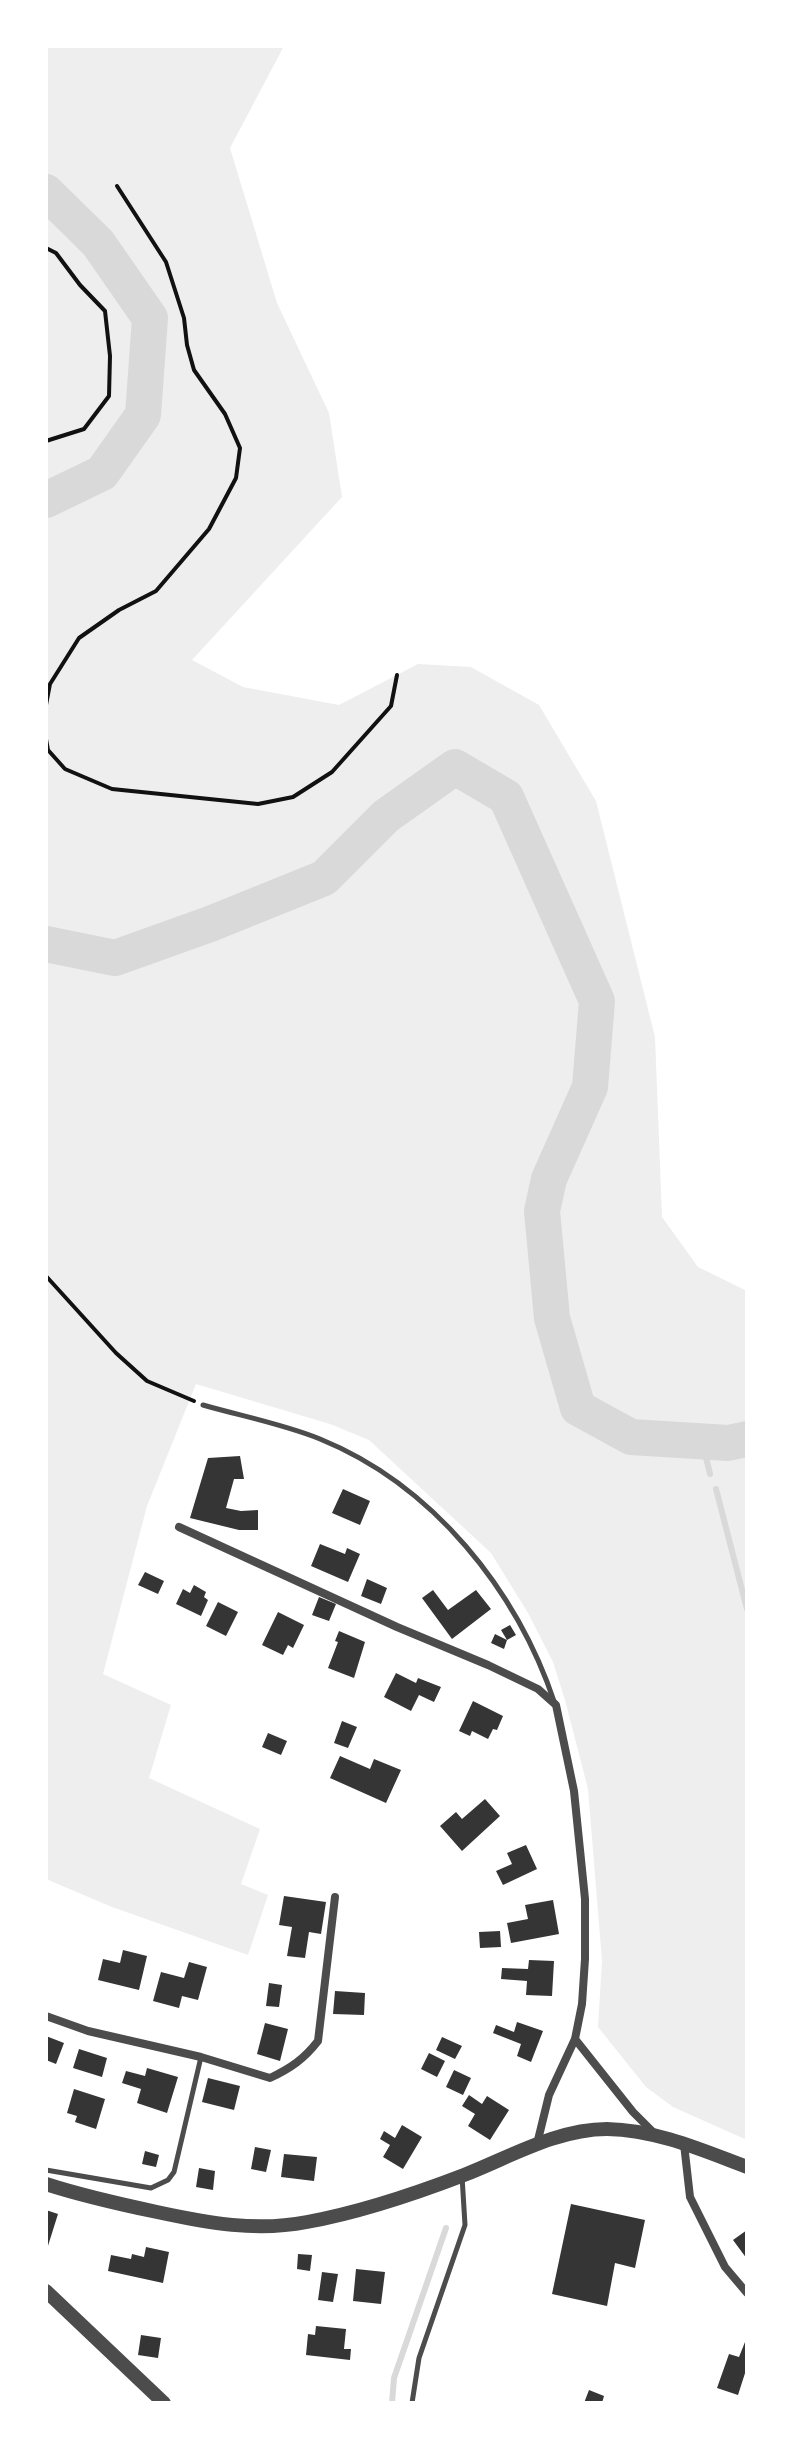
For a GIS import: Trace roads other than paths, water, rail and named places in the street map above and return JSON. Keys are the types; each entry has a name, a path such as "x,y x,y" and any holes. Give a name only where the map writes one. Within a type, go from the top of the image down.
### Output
{"street":[{"path":"179,1527 397,1627 488,1665 538,1689 556,1705 574,1791 585,1899 582,2004 575,2039 549,2095 537,2145"},
{"path":"46,2016 88,2031 201,2057 270,2078 291,2068 318,2041 335,1897"},
{"path":"575,2039 633,2112 655,2134"},
{"path":"46,2184 87,2198 218,2225 262,2228 345,2213 462,2176 537,2145 587,2131 608,2129 655,2134 747,2167"},
{"path":"684,2143 690,2197 725,2267 747,2293"},
{"path":"46,2291 164,2403"}],"lane":[{"path":"203,1405 319,1439 386,1476 445,1523 478,1560 514,1614 542,1665 556,1705"},
{"path":"46,2170 151,2188 168,2180 174,2172 201,2057"},
{"path":"412,2403 419,2358 465,2225 462,2176"}],"waterway":[{"path":"46,192 98,243 150,318 143,415 102,473 46,500"},
{"path":"46,944 115,958 324,878 386,816 455,767 506,797 597,1001 590,1087 549,1179 542,1211 552,1318 578,1408 631,1437 728,1443 747,1439"},
{"path":"702,1441 710,1474"},
{"path":"716,1489 747,1609"},
{"path":"392,2403 394,2378 446,2228"}]}
